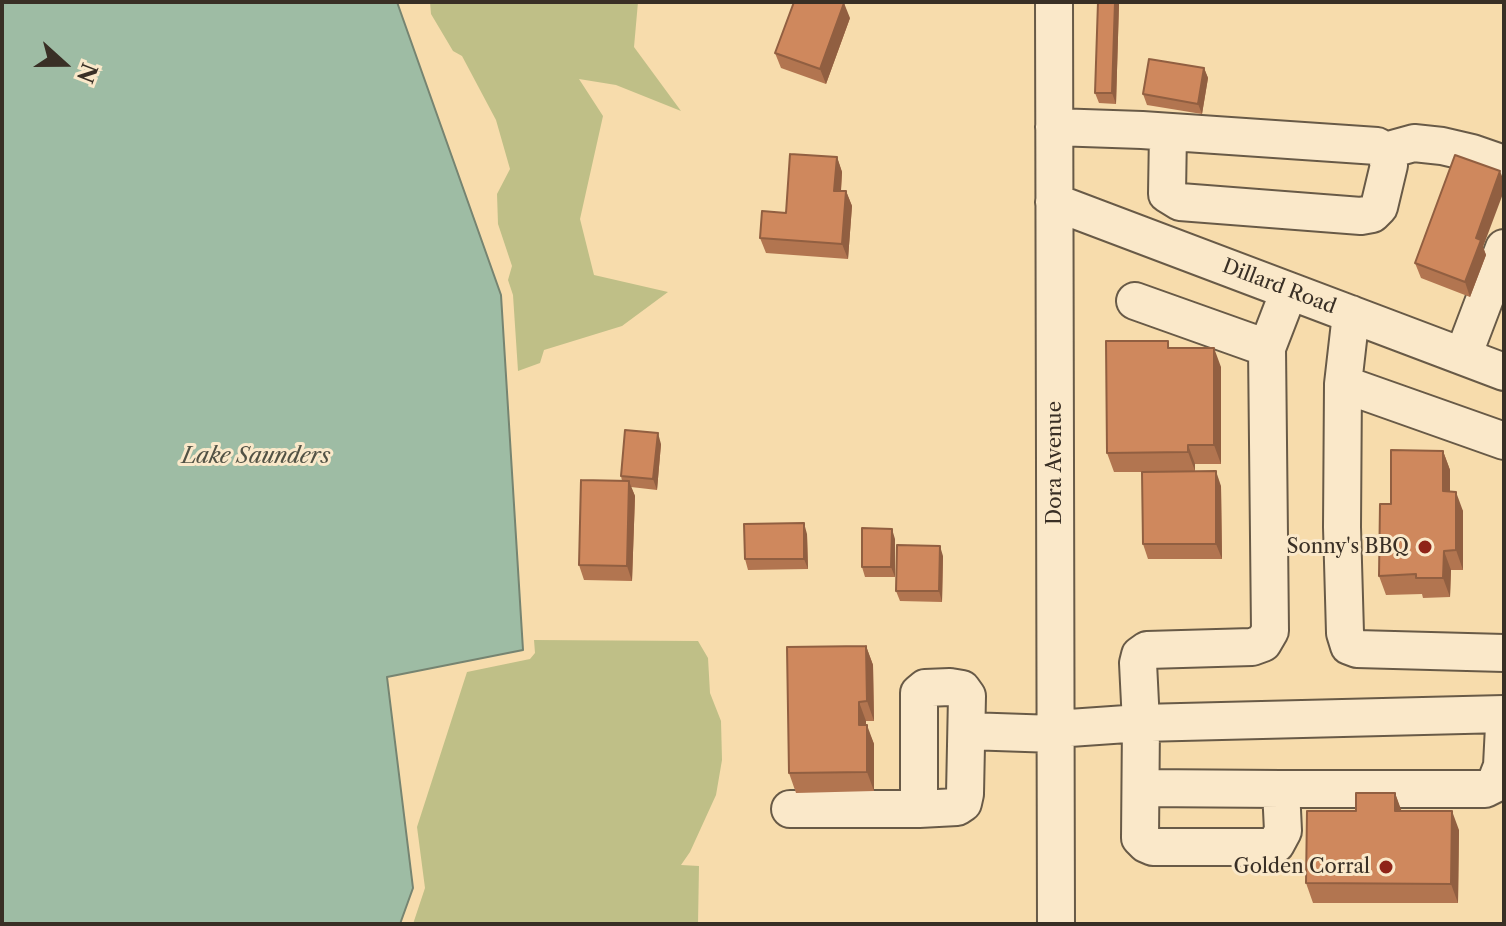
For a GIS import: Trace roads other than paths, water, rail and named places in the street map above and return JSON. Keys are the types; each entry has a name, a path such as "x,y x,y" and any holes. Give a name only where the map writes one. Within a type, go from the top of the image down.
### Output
{"street":[{"name":"Dora Avenue","path":"1054,2 1056,924"},
{"path":"1054,127 1168,132 1377,146 1385,151 1389,165 1379,207 1372,214 1361,216 1180,202 1167,194 1168,132"},
{"path":"1385,151 1414,143 1442,146 1504,164"},
{"name":"Dillard Road","path":"1054,202 1504,372"},
{"path":"1463,356 1504,248"},
{"path":"1281,789 1283,831 1276,844 1268,847 1153,847 1140,838 1140,655 1147,650 1252,647 1263,643 1270,631 1267,348 1289,291"},
{"path":"1135,301 1267,348"},
{"path":"1351,314 1343,384 1342,527 1345,633 1349,646 1357,649 1504,653"},
{"path":"1343,384 1504,441"},
{"path":"790,809 919,809 957,807 963,803 967,696 962,689 925,688 919,693 919,809"},
{"path":"967,731 1055,731 1141,723 1504,716 1502,766 1495,784 1485,789 1142,788"}],"water":[{"name":"Lake Saunders","path":"2,2 397,2 501,295 523,650 387,677 413,888 400,924 2,924"}],"place":[{"name":"Sonny's BBQ","path":"1425,547"},
{"name":"Golden Corral","path":"1386,867"}]}
